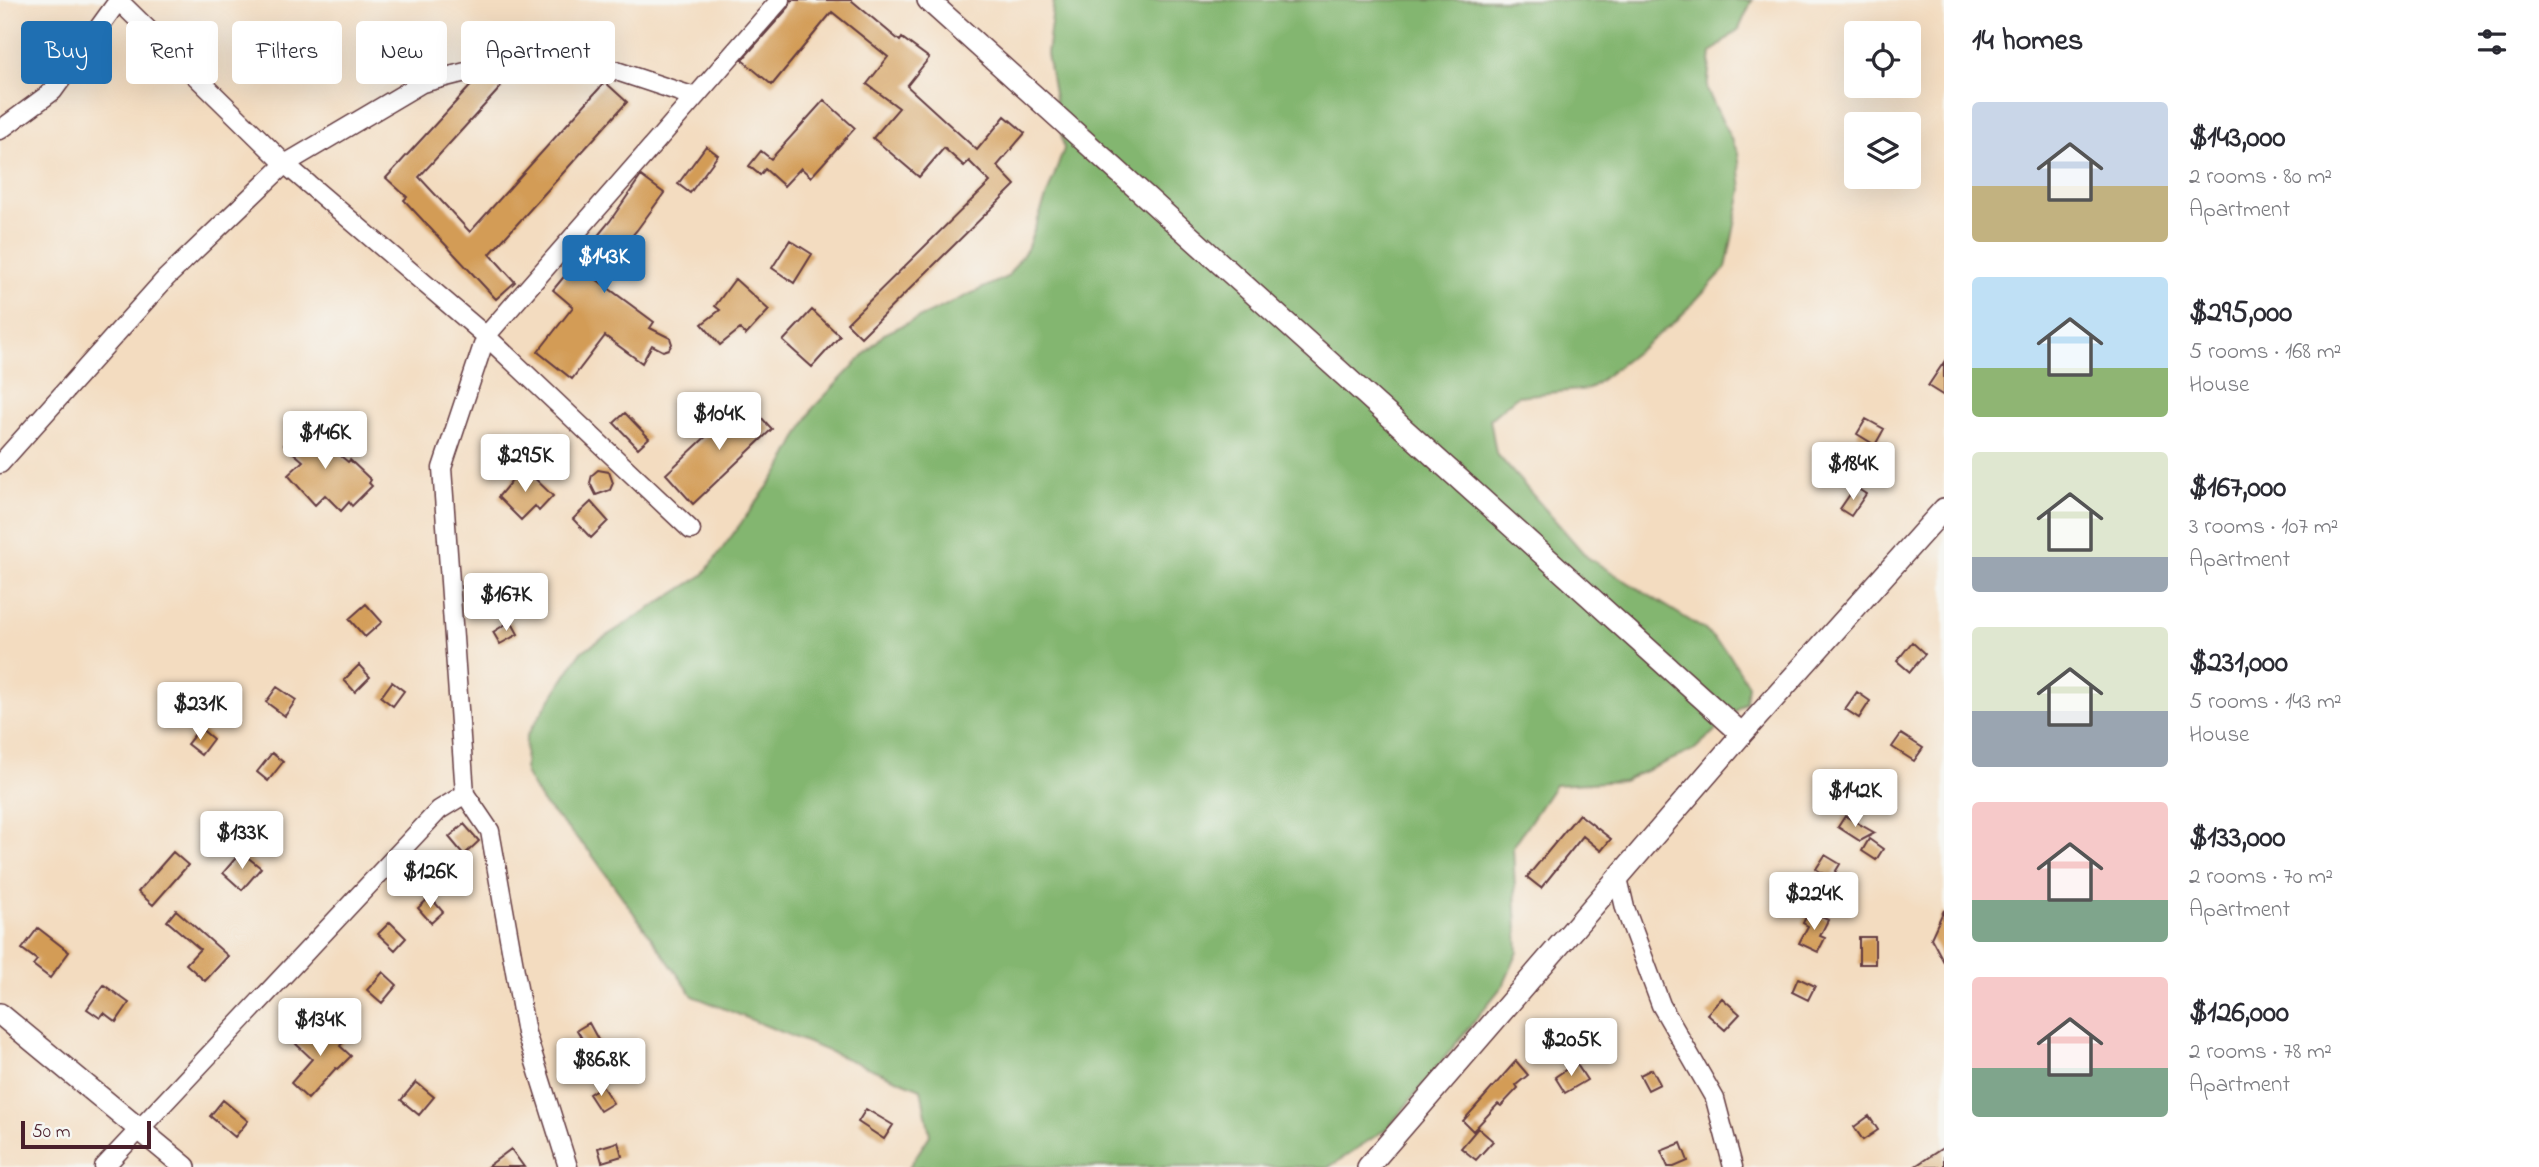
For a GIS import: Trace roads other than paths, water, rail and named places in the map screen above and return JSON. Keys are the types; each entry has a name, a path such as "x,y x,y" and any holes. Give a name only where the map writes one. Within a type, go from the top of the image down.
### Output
{"street":[{"path":"0,130 53,90 118,0 285,164 486,336 691,530"},
{"path":"568,1167 526,1032 490,831 465,794 442,468 486,336 780,0"},
{"path":"928,0 1742,734"},
{"path":"0,464 166,278 285,164 422,83 553,50 695,97"},
{"path":"1368,1167 1742,734 1944,509"},
{"path":"104,1167 439,810 465,794"},
{"path":"1618,878 1625,908 1661,1005 1715,1099 1733,1167"},
{"path":"0,1014 185,1167"}]}
